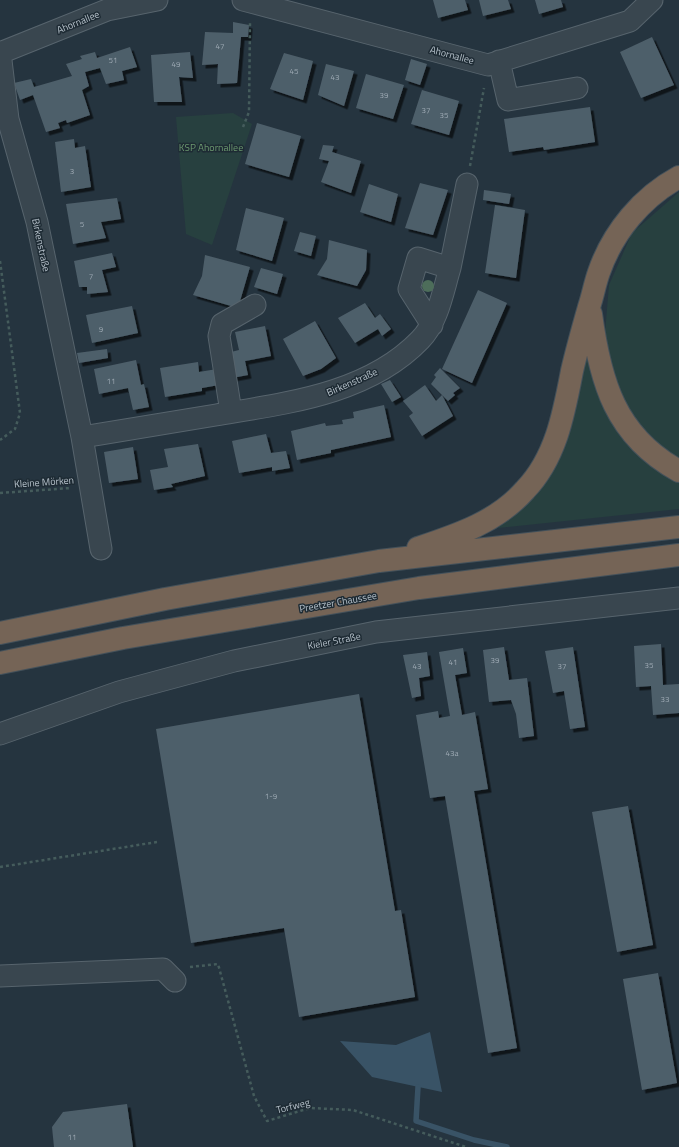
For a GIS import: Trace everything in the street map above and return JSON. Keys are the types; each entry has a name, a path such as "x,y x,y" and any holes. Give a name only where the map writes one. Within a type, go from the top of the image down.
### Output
{"highway":[{"path":"378,561 475,527 493,517 526,490 551,450 558,433 576,353 599,272 623,225 657,191 679,177"},
{"path":"590,306 596,349 609,395 629,430 660,461 679,470"},
{"path":"0,633 165,599 378,561 679,527"},
{"name":"Preetzer Chaussee","path":"0,663 123,638 419,588 679,555"}],"street":[{"name":"Ahornallee","path":"0,52 107,10 157,0"},
{"path":"577,88 508,100 493,63 630,20 652,0"},
{"name":"Ahornallee","path":"247,1 493,63"},
{"name":"Birkenstraße","path":"0,52 8,119 37,222 82,438 101,549"},
{"name":"Birkenstraße","path":"82,438 329,393 366,378 396,360 421,340 432,324 450,268 467,184"},
{"path":"432,324 409,289 418,258 450,268"},
{"path":"231,412 219,336 222,324 255,305"},
{"name":"Kieler Straße","path":"0,734 119,692 234,661 376,632 679,598"},
{"path":"0,976 169,975"}],"path":[{"path":"243,127 249,112 247,1"},
{"path":"467,184 493,63"},
{"path":"0,261 20,414 15,429 0,440"},
{"name":"Kleine Mörken","path":"0,493 90,486"},
{"path":"0,867 157,842"},
{"name":"Torfweg","path":"169,975 218,964 254,1096 267,1121 310,1108 353,1110 466,1147"}],"green space":[{"name":"KSP Ahornallee","path":"233,113 252,124 212,245 186,234 176,117"},
{"path":"679,192 679,462 643,433 619,394 604,345 609,285 632,233"},
{"path":"588,347 641,456 679,482 679,509 498,528 536,491 557,460 572,425 577,393"}],"water":[{"path":"430,1032 442,1092 372,1077 340,1041 396,1045"}],"building":[{"path":"433,0 465,0 468,10 438,18"},
{"path":"479,0 508,0 511,9 483,16"},
{"path":"535,0 561,0 563,7 539,14"},
{"path":"233,22 249,25 248,37 241,37 237,83 217,84 218,64 202,65 205,32 233,33"},
{"path":"652,37 674,85 641,98 620,52"},
{"path":"130,47 137,67 122,71 124,80 106,84 100,68 85,72 89,86 82,90 90,115 67,123 66,120 58,123 60,128 46,132 33,95 20,100 14,83 31,79 34,87 72,76 66,64 82,59 80,56 95,52 97,58"},
{"path":"190,52 193,78 179,77 182,102 154,102 151,55"},
{"path":"284,53 313,61 303,100 270,89"},
{"path":"411,59 427,64 420,85 405,80"},
{"path":"326,64 354,71 344,106 318,95"},
{"path":"366,74 404,85 393,119 356,108"},
{"path":"422,90 459,101 449,135 411,124"},
{"path":"590,107 595,142 544,150 543,147 509,152 504,119"},
{"path":"257,123 301,136 289,177 245,164"},
{"path":"74,139 75,148 85,146 91,187 61,192 55,142"},
{"path":"323,145 334,146 332,152 361,161 351,193 321,182 329,161 319,159"},
{"path":"420,183 448,190 433,235 405,228"},
{"path":"369,184 398,194 391,222 360,212"},
{"path":"484,190 511,194 509,204 483,200"},
{"path":"117,198 121,219 101,222 106,238 73,244 66,204"},
{"path":"495,205 525,210 516,278 485,273"},
{"path":"246,208 284,218 272,261 236,250"},
{"path":"300,232 316,236 311,256 294,251"},
{"path":"329,240 367,250 366,270 357,286 317,275 327,259"},
{"path":"112,253 116,267 102,270 108,292 87,294 87,287 79,287 74,261"},
{"path":"205,255 250,267 238,308 193,295 202,276"},
{"path":"261,268 283,274 277,294 254,287"},
{"path":"478,290 507,303 472,383 442,369"},
{"path":"365,303 375,318 380,314 391,329 382,336 378,329 355,343 338,318"},
{"path":"132,306 138,333 92,343 86,315"},
{"path":"315,321 336,358 321,369 303,376 283,339"},
{"path":"265,326 271,356 245,361 248,375 232,378 227,353 239,350 235,332"},
{"path":"107,349 108,358 79,363 77,353"},
{"path":"136,360 141,385 144,384 149,407 133,410 128,388 99,394 94,369"},
{"path":"198,362 199,372 217,369 219,385 202,388 202,391 165,397 160,368"},
{"path":"440,368 460,388 453,393 455,395 448,401 431,384 436,377 434,375"},
{"path":"390,380 401,397 392,402 381,384"},
{"path":"425,385 436,401 442,395 453,416 422,436 409,416 413,413 403,401"},
{"path":"384,405 391,437 331,450 331,453 297,460 291,431 325,423 326,426 343,424 342,420 354,418 353,412"},
{"path":"266,434 271,453 286,451 290,468 272,471 272,467 239,473 232,441"},
{"path":"198,444 205,476 171,484 173,487 154,490 150,470 168,467 164,449"},
{"path":"133,447 138,479 109,483 104,452"},
{"path":"661,644 663,685 679,684 679,713 653,715 651,686 636,687 634,646"},
{"path":"504,647 509,680 527,678 534,736 519,738 516,714 511,700 489,702 483,650"},
{"path":"573,647 585,727 570,729 564,691 553,693 545,651"},
{"path":"463,648 467,673 455,675 462,715 475,712 488,789 474,791 517,1048 488,1053 445,796 430,798 416,715 438,711 439,718 450,716 439,652"},
{"path":"427,652 430,676 419,678 421,696 412,698 403,655"},
{"path":"359,694 395,911 401,910 415,997 299,1017 284,928 191,943 156,729"},
{"path":"628,806 653,945 617,952 592,812"},
{"path":"658,973 677,1083 642,1090 623,979"},
{"path":"127,1104 133,1147 54,1147 52,1127 63,1112"}],"waterway":[{"path":"418,1087 416,1121 474,1140 507,1147"}]}
